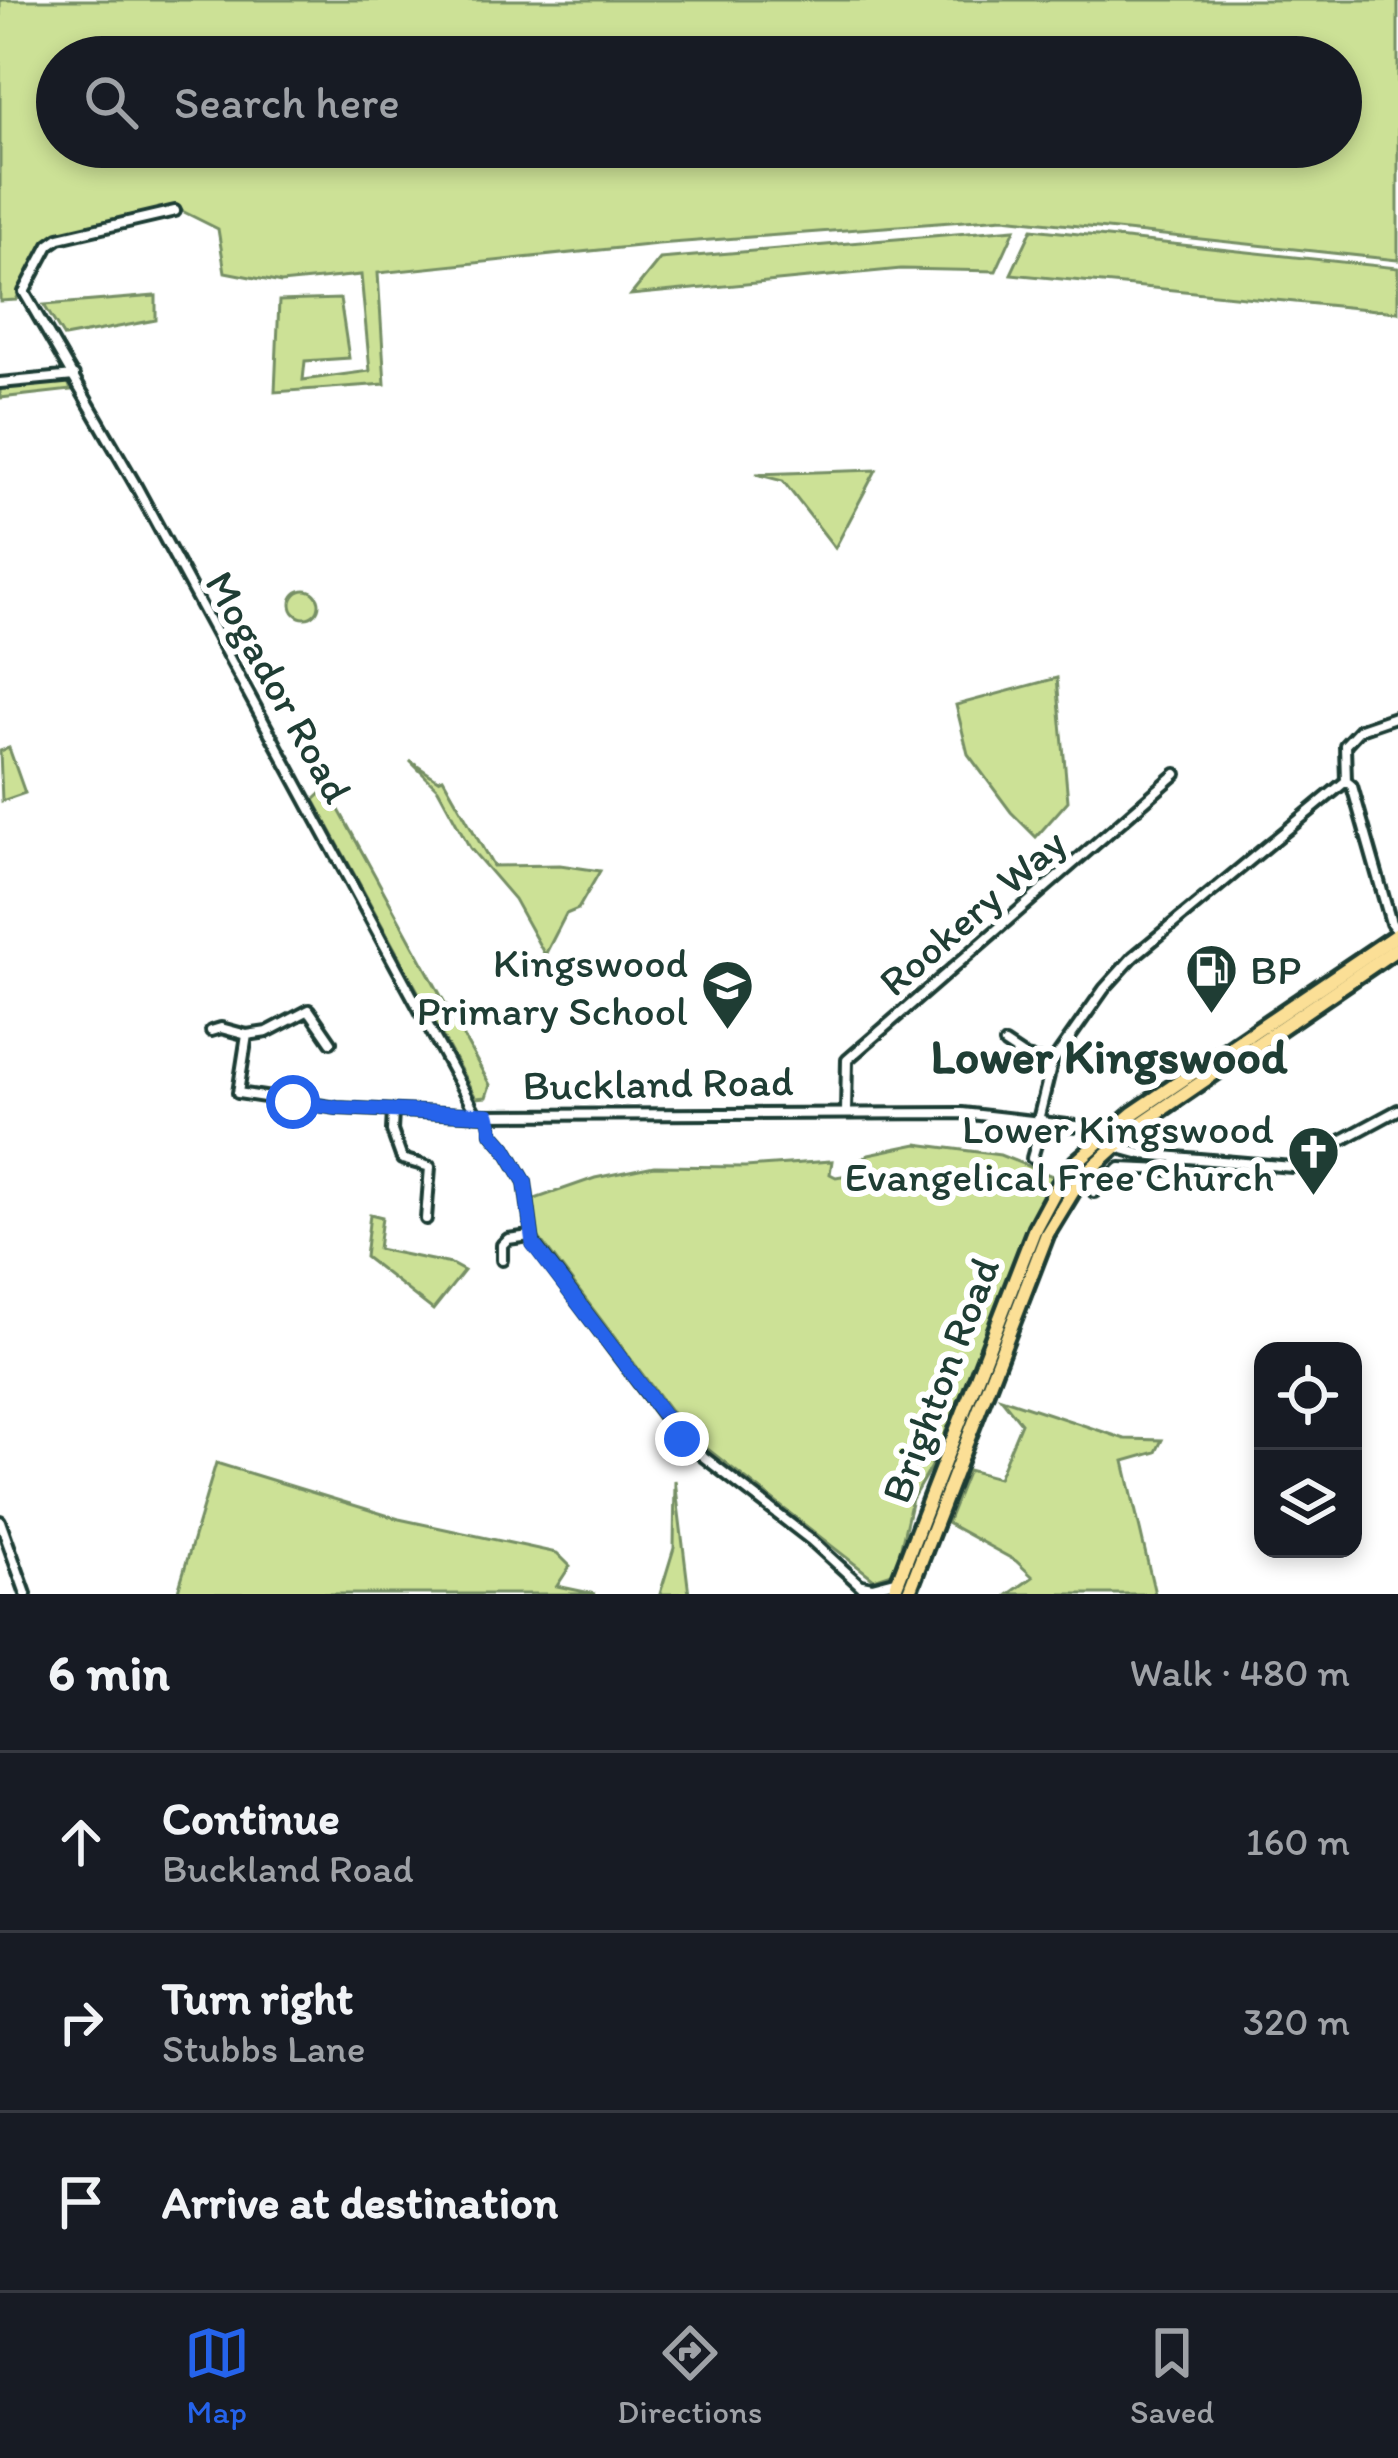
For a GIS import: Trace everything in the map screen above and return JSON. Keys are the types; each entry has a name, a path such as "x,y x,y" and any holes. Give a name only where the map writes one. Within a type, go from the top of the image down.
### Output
{"highway":[{"name":"Brighton Road","path":"896,1587 1035,1228 1057,1187 1106,1143 1398,933"},
{"name":"Brighton Road","path":"908,1594 1048,1234 1067,1196 1106,1143 1398,948"}],"street":[{"name":"Mogador Road","path":"175,211 58,238 49,244 25,292 476,1114"},
{"path":"0,383 74,376"},
{"path":"1346,782 1346,745 1360,729 1398,716"},
{"name":"Rookery Way","path":"846,1112 847,1060 1176,774"},
{"path":"1346,782 1352,785 1391,923 1398,933"},
{"path":"1032,1159 1052,1063 1104,989 1133,957 1346,782"},
{"path":"211,1031 267,1032 309,1010 332,1042"},
{"name":"Buckland Road","path":"248,1035 238,1093 337,1108 488,1115 962,1113 1096,1131 1106,1143 1141,1154 1182,1158"},
{"path":"1004,1044 1026,1058 1052,1063"},
{"path":"1094,1192 1120,1168 1167,1170 1182,1158 1292,1167 1398,1110"},
{"path":"393,1111 392,1131 402,1160 430,1168 425,1219"},
{"path":"488,1115 492,1133 525,1182 530,1237 682,1439 811,1540 870,1594"},
{"path":"1139,1125 1141,1154"},
{"path":"502,1260 502,1245 508,1239 530,1237"},
{"path":"0,1521 26,1594"},
{"path":"860,1585 896,1587"}],"green space":[{"path":"0,0 1398,0 1398,260 1004,218 658,244 378,273 385,384 275,392 279,301 340,299 349,358 305,361 303,380 370,371 361,275 281,283 225,272 218,229 174,207 48,240 16,300 0,301"},
{"path":"1015,229 996,271 901,269 631,295 660,259"},
{"path":"1032,229 1398,268 1398,312 1011,274"},
{"path":"156,296 156,320 64,337 44,305"},
{"path":"68,382 71,390 0,398 0,387"},
{"path":"876,470 835,548 783,481 756,474"},
{"path":"305,590 315,594 319,604 315,614 305,618 295,614 291,604 295,594"},
{"path":"1057,678 1068,801 1036,837 968,754 956,705"},
{"path":"9,748 25,793 2,801 0,751"},
{"path":"410,761 438,780 443,778 493,866 560,865 600,871 578,909 566,914 545,955 514,899 470,848 438,789"},
{"path":"327,788 490,1085 486,1097 476,1098 314,800"},
{"path":"917,1144 1000,1155 1055,1177 1032,1219 934,1461 912,1499 895,1572 874,1579 687,1433 536,1234 532,1200 595,1178 654,1166 832,1161 830,1174 836,1177 859,1173 860,1160 869,1154"},
{"path":"370,1214 382,1217 378,1249 464,1271 433,1310 365,1257"},
{"path":"1001,1398 1125,1439 1162,1440 1156,1452 1124,1461 1155,1594 1009,1594 1033,1577 1016,1561 947,1523 968,1470 998,1478 1021,1423"},
{"path":"216,1463 399,1519 557,1553 570,1566 557,1586 595,1594 177,1594"},
{"path":"675,1480 689,1594 660,1594 674,1548"}],"place":[{"name":"BP","path":"1211,1015"},
{"name":"Kingswood Primary School","path":"727,1032"},
{"name":"Lower Kingswood Evangelical Free Church","path":"1313,1198"}],"district":[{"name":"Lower Kingswood","path":"1109,1056"}],"route":[{"path":"293,1102 488,1115 492,1133 525,1182 533,1244 682,1439"}]}
